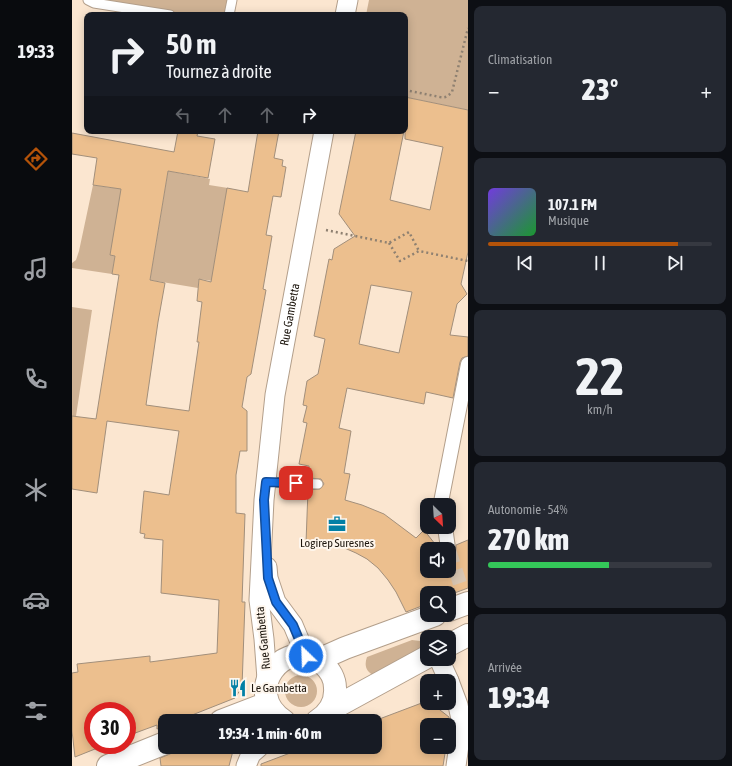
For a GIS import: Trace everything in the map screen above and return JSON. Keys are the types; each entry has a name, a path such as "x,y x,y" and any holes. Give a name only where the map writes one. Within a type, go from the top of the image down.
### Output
{"street":[{"path":"346,12 348,0"},
{"name":"Rue Gambetta","path":"267,679 259,600 265,491 275,395 323,134"},
{"path":"442,498 468,364"},
{"name":"Rue Gambetta","path":"265,491 268,578 276,602 293,625 312,658"},
{"path":"276,714 272,710 268,702 266,691 267,679 279,663 287,658 296,656 312,658 345,648 420,621"},
{"path":"456,641 468,635"},
{"path":"312,658 327,668 333,677 336,688 334,700 324,714"},
{"path":"325,714 420,660"},
{"path":"456,700 462,724 456,766"},
{"path":"238,714 268,702"},
{"path":"108,766 158,746"},
{"path":"246,766 251,754"}],"lane":[{"path":"88,0 94,3 151,12"},
{"path":"230,12 232,0"},
{"path":"265,491 318,484"}],"path":[{"path":"408,91 445,98 449,96 452,92 468,28"},
{"path":"342,234 389,243 409,232 419,251"},
{"path":"389,243 400,261 419,251 468,261"}],"shaded area":[{"path":"88,0 232,0 230,12 154,12"},
{"path":"369,0 468,0 468,110 408,98 408,12 367,12"},
{"path":"117,162 130,165 110,255 115,256 112,274 72,268 72,263 76,260 79,251 93,185 112,188"},
{"path":"168,171 210,179 209,185 228,188 215,259 213,281 199,279 198,288 150,280"},
{"path":"72,307 92,310 76,416 72,416"},
{"path":"412,640 420,641 420,649 373,675 367,670 367,657"},
{"path":"301,675 312,680 317,691 312,702 301,707 290,702 285,691 290,680"}],"building":[{"path":"408,98 468,110 468,252 461,284 467,294 457,304 450,335 468,337 468,356 462,358 460,362 453,398 426,392 424,404 347,388 339,428 351,431 344,473 350,474 345,500 384,514 416,538 420,534 427,534 433,542 420,542 420,578 456,578 456,545 468,540 468,588 456,592 456,586 420,586 420,607 406,612 388,580 378,568 367,559 340,546 327,543 306,543 308,490 320,489 324,484 321,479 309,478 309,466 299,464 307,423 303,422 307,406 303,405 307,381 318,374 325,339 314,336 329,259 332,260 334,249 355,236 339,214 355,134 403,134 390,200 430,210 443,147 405,139 405,134 408,134","holes":["371,285 412,292 399,353 359,344"]},
{"path":"72,133 174,152 177,134 197,134 197,136 215,139 208,178 168,171 150,280 165,283 146,405 189,411 199,342 197,342 202,302 197,301 199,279 211,282 227,188 248,192 258,134 278,134 274,158 283,160 282,166 286,167 281,197 273,196 266,235 272,236 263,289 266,290 251,374 247,377 242,407 247,411 247,451 240,451 236,475 236,513 245,514 242,602 245,602 242,687 235,698 195,714 158,714 158,729 157,725 136,733 136,702 84,702 84,753 75,757 72,731 72,673 78,672 77,664 150,656 150,662 217,653 219,600 161,593 163,540 144,538 145,534 140,533 144,491 169,495 179,431 107,421 97,493 72,489 72,416 96,419 119,275 112,274 115,256 110,255 121,189 93,185 97,158 72,154"},
{"path":"420,704 420,710 440,710 449,717 420,718 420,754 445,754 443,766 261,766 261,764 287,754 382,754 382,718"},
{"path":"170,754 232,754 229,766 161,766 160,758"}],"tunnel":[{"path":"456,572 462,590"}],"place":[{"name":"Logirep Suresnes","path":"337,524"},
{"name":"Le Gambetta","path":"238,688"}],"route":[{"path":"296,483 266,482 264,500 268,578 276,602 293,625 306,656"}]}
